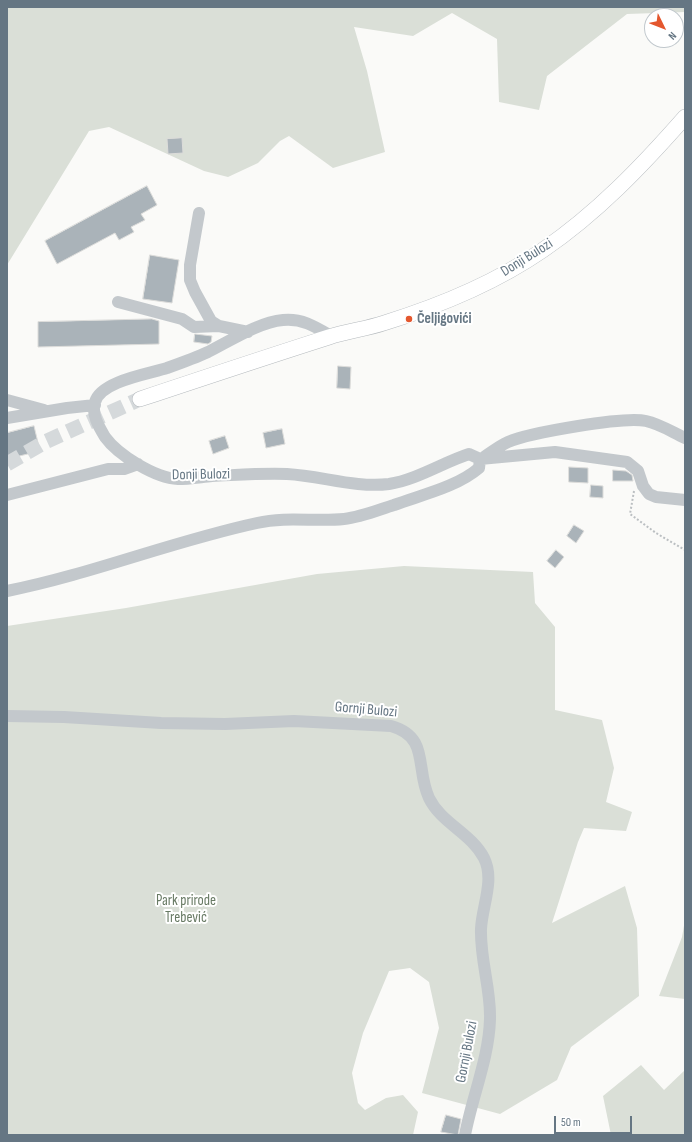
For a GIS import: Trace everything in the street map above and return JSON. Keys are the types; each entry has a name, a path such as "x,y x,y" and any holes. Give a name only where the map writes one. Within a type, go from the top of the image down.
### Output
{"main road":[{"name":"Donji Bulozi","path":"140,399 331,336 382,324 430,308 480,286 542,250 597,208 624,183 685,117"}],"street":[{"path":"199,213 190,264 190,280 203,311 211,321 219,326"},
{"path":"118,302 182,319 194,327 219,326 248,332"},
{"path":"7,418 94,405 101,392 113,384 179,364 206,353 248,332 282,320 294,320 309,323 331,336"},
{"path":"7,400 47,411"},
{"name":"Donji Bulozi","path":"94,405 95,418 109,442 138,464 162,475 177,479 254,474 289,474 347,483 375,485 402,481 469,454 480,459 534,453 572,453 627,462 634,466 638,471 643,486 649,494 656,497 685,500"},
{"path":"7,591 87,572 140,554 257,523 282,518 326,520 361,516 451,484 471,475 479,468 480,459 508,442 541,433 629,420 645,421 662,426 685,438"},
{"path":"7,495 108,469 124,469 138,464"},
{"name":"Gornji Bulozi","path":"7,716 175,723 311,722 391,726 404,729 413,737 417,747 423,782 429,798 441,816 477,848 484,858 488,869 488,883 481,928 481,952 490,1019 486,1048 465,1135"}],"path":[{"path":"640,478 632,495 630,514 656,533 685,550"}],"green space":[{"path":"7,7 685,7 685,12 684,8 644,8 644,13 627,14 547,76 539,110 499,102 497,39 452,13 413,36 354,27 367,71 385,152 333,168 289,136 280,141 258,163 228,177 204,171 109,127 89,131 7,265"},
{"name":"Park prirode Trebević","path":"404,566 533,572 535,603 555,627 555,710 602,720 614,768 606,802 632,812 626,831 584,828 578,842 552,923 625,886 637,928 639,996 571,1047 557,1080 500,1114 422,1093 439,1028 429,982 410,968 389,971 363,1033 352,1073 358,1103 365,1110 386,1098 403,1095 418,1112 413,1135 7,1135 7,626 126,608 317,574"},
{"path":"685,920 685,999 659,996 682,937"},
{"path":"641,1065 664,1090 685,1070 685,1135 611,1135 603,1096"}],"building":[{"path":"182,138 183,153 168,154 167,139"},
{"path":"147,186 157,205 141,214 145,220 131,227 134,232 119,240 115,233 57,264 45,241"},
{"path":"150,255 179,260 172,303 143,299"},
{"path":"152,319 159,321 159,344 38,347 38,322"},
{"path":"195,334 212,336 211,342 208,344 194,342"},
{"path":"338,366 351,367 350,389 337,388"},
{"path":"34,426 40,451 7,459 7,433"},
{"path":"282,429 285,444 266,448 263,433"},
{"path":"225,436 229,448 213,454 209,441"},
{"path":"569,467 588,468 588,483 569,482"},
{"path":"613,470 626,471 632,475 633,481 613,481"},
{"path":"591,485 603,486 603,498 590,497"},
{"path":"574,525 584,531 576,543 567,536"},
{"path":"556,550 564,557 555,568 547,561"},
{"path":"446,1115 461,1119 458,1135 441,1132"}],"tunnel":[{"path":"7,464 45,442 140,399"}],"place":[{"name":"Čeljigovići","path":"409,319"}]}
